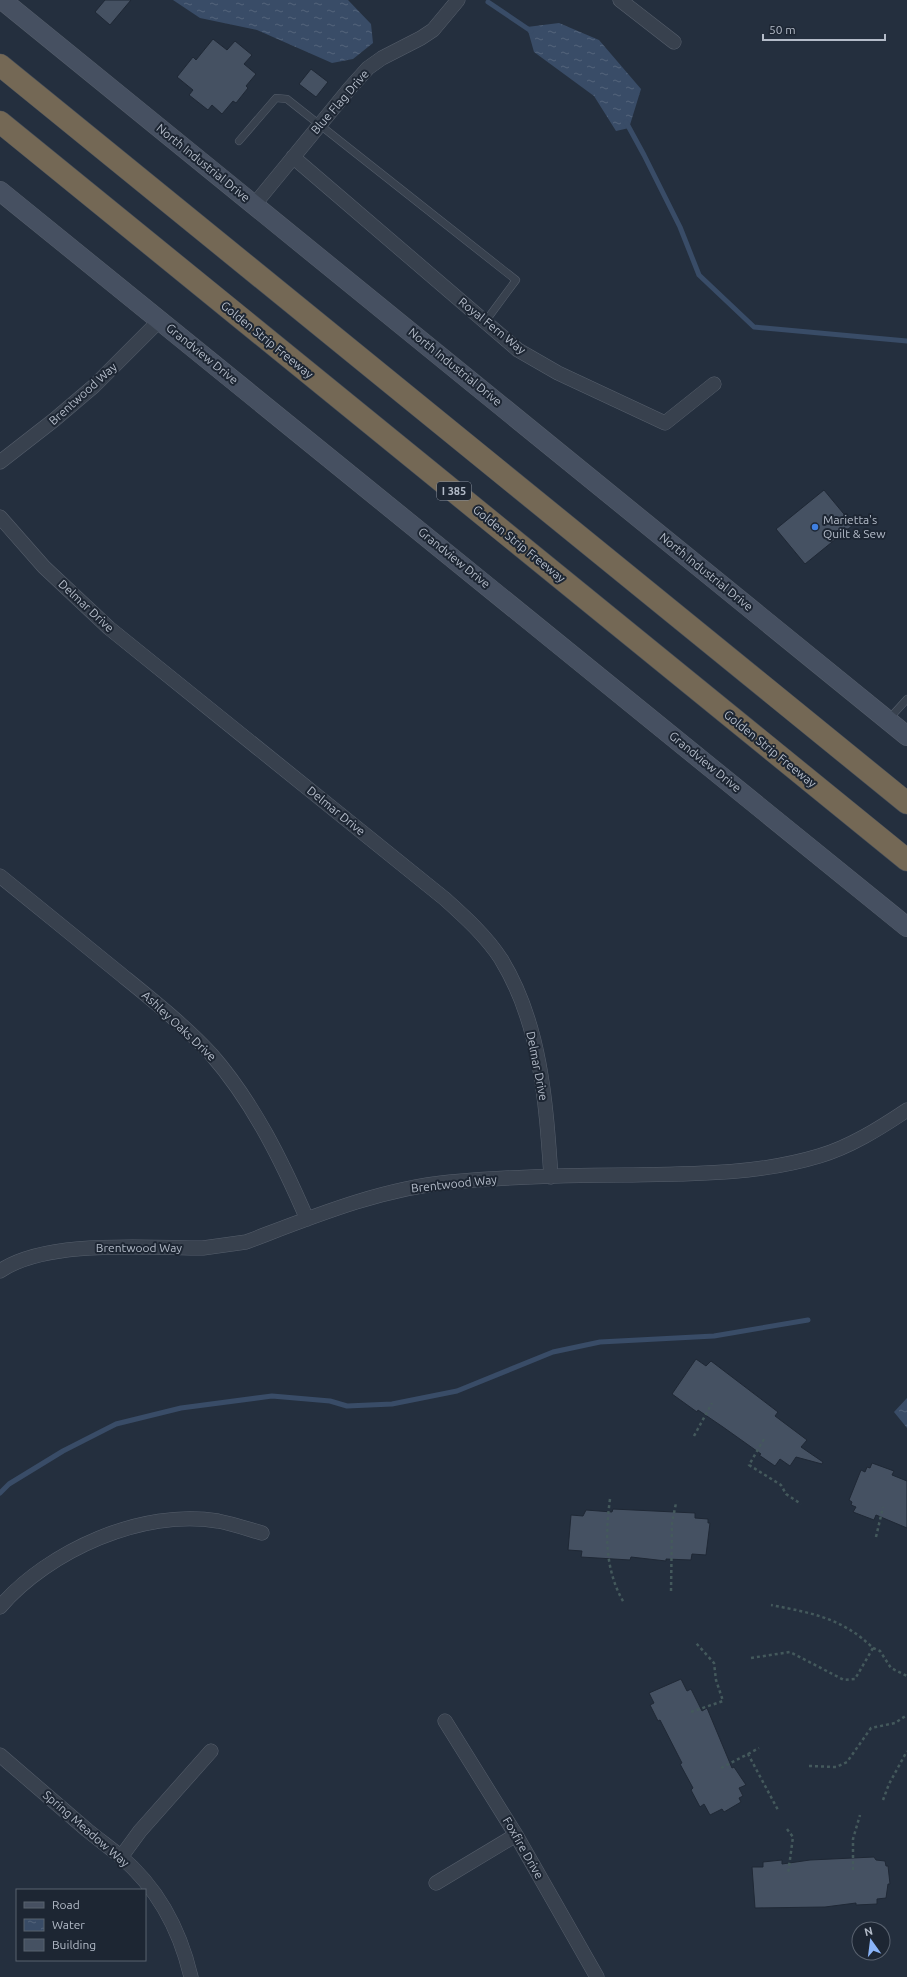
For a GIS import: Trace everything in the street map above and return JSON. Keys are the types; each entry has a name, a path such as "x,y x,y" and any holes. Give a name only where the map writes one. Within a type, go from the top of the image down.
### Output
{"highway":[{"path":"0,65 907,803"},
{"name":"Golden Strip Freeway","path":"0,122 907,860"}],"street":[{"name":"North Industrial Drive","path":"2,0 907,736"},
{"name":"Blue Flag Drive","path":"254,205 318,126 368,68 382,58 433,30 458,0"},
{"path":"620,0 674,42"},
{"name":"Royal Fern Way","path":"293,157 518,350 551,369 665,423 714,384"},
{"name":"Grandview Drive","path":"3,198 160,320 907,927"},
{"name":"Brentwood Way","path":"0,462 54,420 88,390 160,320"},
{"name":"Delmar Drive","path":"0,517 44,567 109,628 445,899 485,938 500,958 512,978 532,1033 542,1079 551,1177"},
{"name":"Ashley Oaks Drive","path":"0,876 151,998 211,1054 238,1088 264,1131 288,1176 307,1219"},
{"name":"Brentwood Way","path":"1,1268 38,1254 66,1249 203,1248 226,1246 246,1242 372,1197 410,1188 449,1182 733,1171 786,1165 821,1156 847,1145 907,1110"},
{"path":"0,1607 31,1577 61,1556 90,1542 119,1531 147,1524 176,1520 202,1520 218,1521 262,1533"},
{"name":"Foxfire Drive","path":"445,1721 516,1835 597,1977"},
{"path":"121,1857 140,1831 211,1751"},
{"name":"Spring Meadow Way","path":"0,1755 100,1842 121,1857 151,1889 168,1913 182,1944 191,1977"},
{"path":"436,1883 516,1835"}],"lane":[{"path":"238,141 276,98 287,99 318,126 516,280 485,322"},
{"path":"888,720 907,699"}],"path":[{"path":"694,1436 712,1403"},
{"path":"764,1439 749,1465 781,1485 786,1494 801,1504"},
{"path":"610,1499 606,1547 615,1588 624,1603"},
{"path":"671,1591 672,1523 676,1503"},
{"path":"876,1537 883,1508"},
{"path":"771,1605 822,1616 858,1634 873,1648 880,1651 891,1668 907,1676"},
{"path":"692,1712 723,1701 716,1680 714,1662 696,1643"},
{"path":"751,1658 790,1652 844,1680 855,1678 873,1648"},
{"path":"809,1766 842,1765 847,1762 871,1728 895,1723 907,1715"},
{"path":"721,1768 759,1748"},
{"path":"883,1800 889,1784 907,1751"},
{"path":"748,1754 778,1810"},
{"path":"853,1870 853,1838 860,1815"},
{"path":"787,1829 793,1837 788,1874"}],"water":[{"path":"173,0 348,0 371,24 373,43 353,59 332,63 257,30 200,18"},
{"path":"559,23 599,40 641,89 629,128 616,131 594,96 534,52 527,27"},
{"path":"907,1398 907,1428 894,1412"}],"building":[{"path":"105,0 131,0 110,25 95,12"},
{"path":"213,39 227,50 235,41 252,55 244,64 256,74 246,86 248,88 236,103 233,101 222,114 212,105 208,110 189,95 193,90 177,77 193,57 196,60"},
{"path":"311,69 328,82 316,97 299,84"},
{"name":"Marietta's Quilt & Sew","path":"824,490 853,525 805,564 776,529"},
{"path":"696,1359 706,1366 711,1361 778,1412 775,1416 807,1440 801,1447 823,1462 822,1464 796,1457 790,1466 780,1459 775,1466 759,1455 761,1454 723,1427 698,1410 697,1412 672,1394"},
{"path":"872,1463 894,1471 892,1475 907,1481 907,1528 876,1515 874,1520 853,1512 856,1507 851,1505 852,1502 849,1500 861,1470 865,1472 867,1467 870,1468"},
{"path":"613,1509 695,1513 695,1518 708,1519 708,1523 710,1523 706,1555 692,1554 691,1560 666,1559 666,1561 631,1557 630,1560 581,1557 582,1551 568,1550 571,1515 583,1516 586,1510 612,1512"},
{"path":"681,1679 687,1691 691,1689 702,1711 707,1708 732,1768 734,1767 746,1785 739,1788 743,1796 739,1798 741,1802 724,1812 722,1809 710,1815 704,1804 700,1807 691,1790 693,1788 680,1764 682,1763 660,1720 658,1721 650,1705 654,1703 649,1693"},
{"path":"874,1857 876,1860 885,1861 886,1866 888,1866 890,1884 888,1884 886,1898 877,1899 877,1904 856,1905 856,1903 825,1907 755,1908 752,1867 763,1867 763,1862 782,1860 782,1864 810,1860"}],"waterway":[{"path":"488,2 531,31"},
{"path":"626,122 680,227 699,275 754,327 907,341"},
{"path":"0,1493 9,1484 63,1451 116,1424 181,1408 272,1396 330,1401 347,1406 392,1404 457,1391 553,1352 600,1342 714,1336 808,1320"}],"place":[{"name":"Marietta's Quilt & Sew","path":"815,527"}]}
